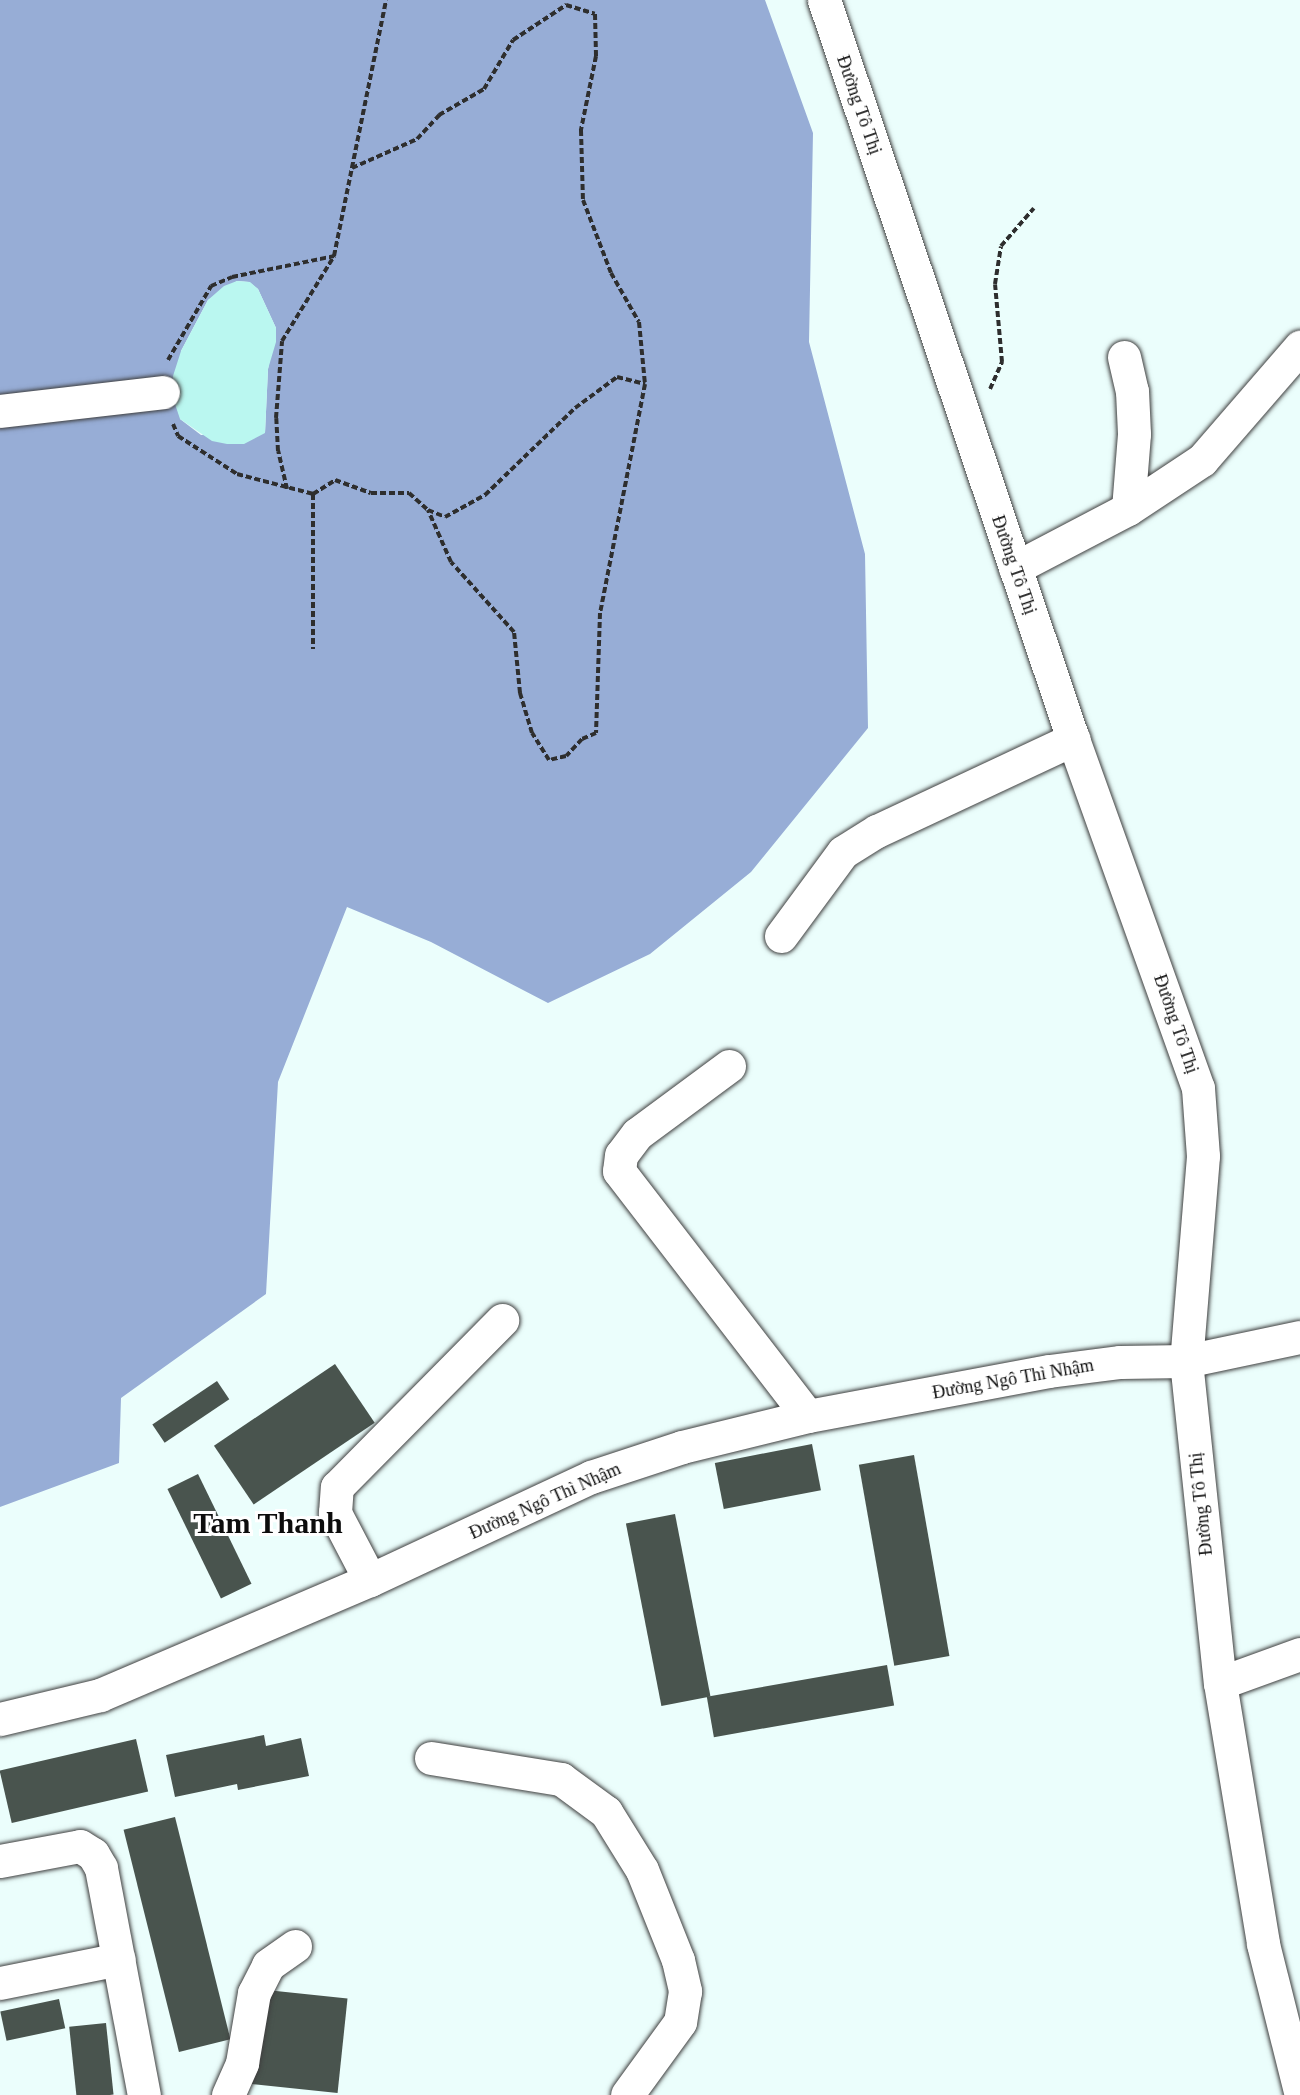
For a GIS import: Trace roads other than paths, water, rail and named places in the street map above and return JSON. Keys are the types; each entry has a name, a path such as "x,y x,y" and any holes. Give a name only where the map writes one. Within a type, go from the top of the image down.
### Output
{"street":[{"name":"Đường Tô Thị","path":"824,0 1073,739 1198,1088 1203,1156 1186,1361 1220,1683 1263,1944 1300,2091"},
{"path":"1015,568 1128,509 1202,460 1300,346"},
{"path":"1124,357 1132,391 1134,434 1128,509"},
{"path":"0,411 163,392"},
{"path":"782,936 843,852 877,831 1073,739"},
{"path":"729,1066 637,1134 621,1155 620,1171 808,1416"},
{"path":"370,1580 335,1513 338,1486 502,1320"},
{"name":"Đường Ngô Thì Nhậm","path":"0,1719 100,1695 370,1580 591,1478 682,1447 808,1416 1049,1371 1120,1362 1186,1361 1300,1337"},
{"path":"1220,1683 1300,1654"},
{"path":"431,1758 561,1779 606,1812 642,1870 678,1960 685,1991 680,2022 627,2095"},
{"path":"0,1861 80,1846 93,1854 101,1868 144,2095"},
{"path":"228,2095 242,2062 254,1993 268,1965 295,1946"},
{"path":"0,1983 119,1959"}],"district":[{"name":"Tam Thanh","path":"268,1523"}]}
